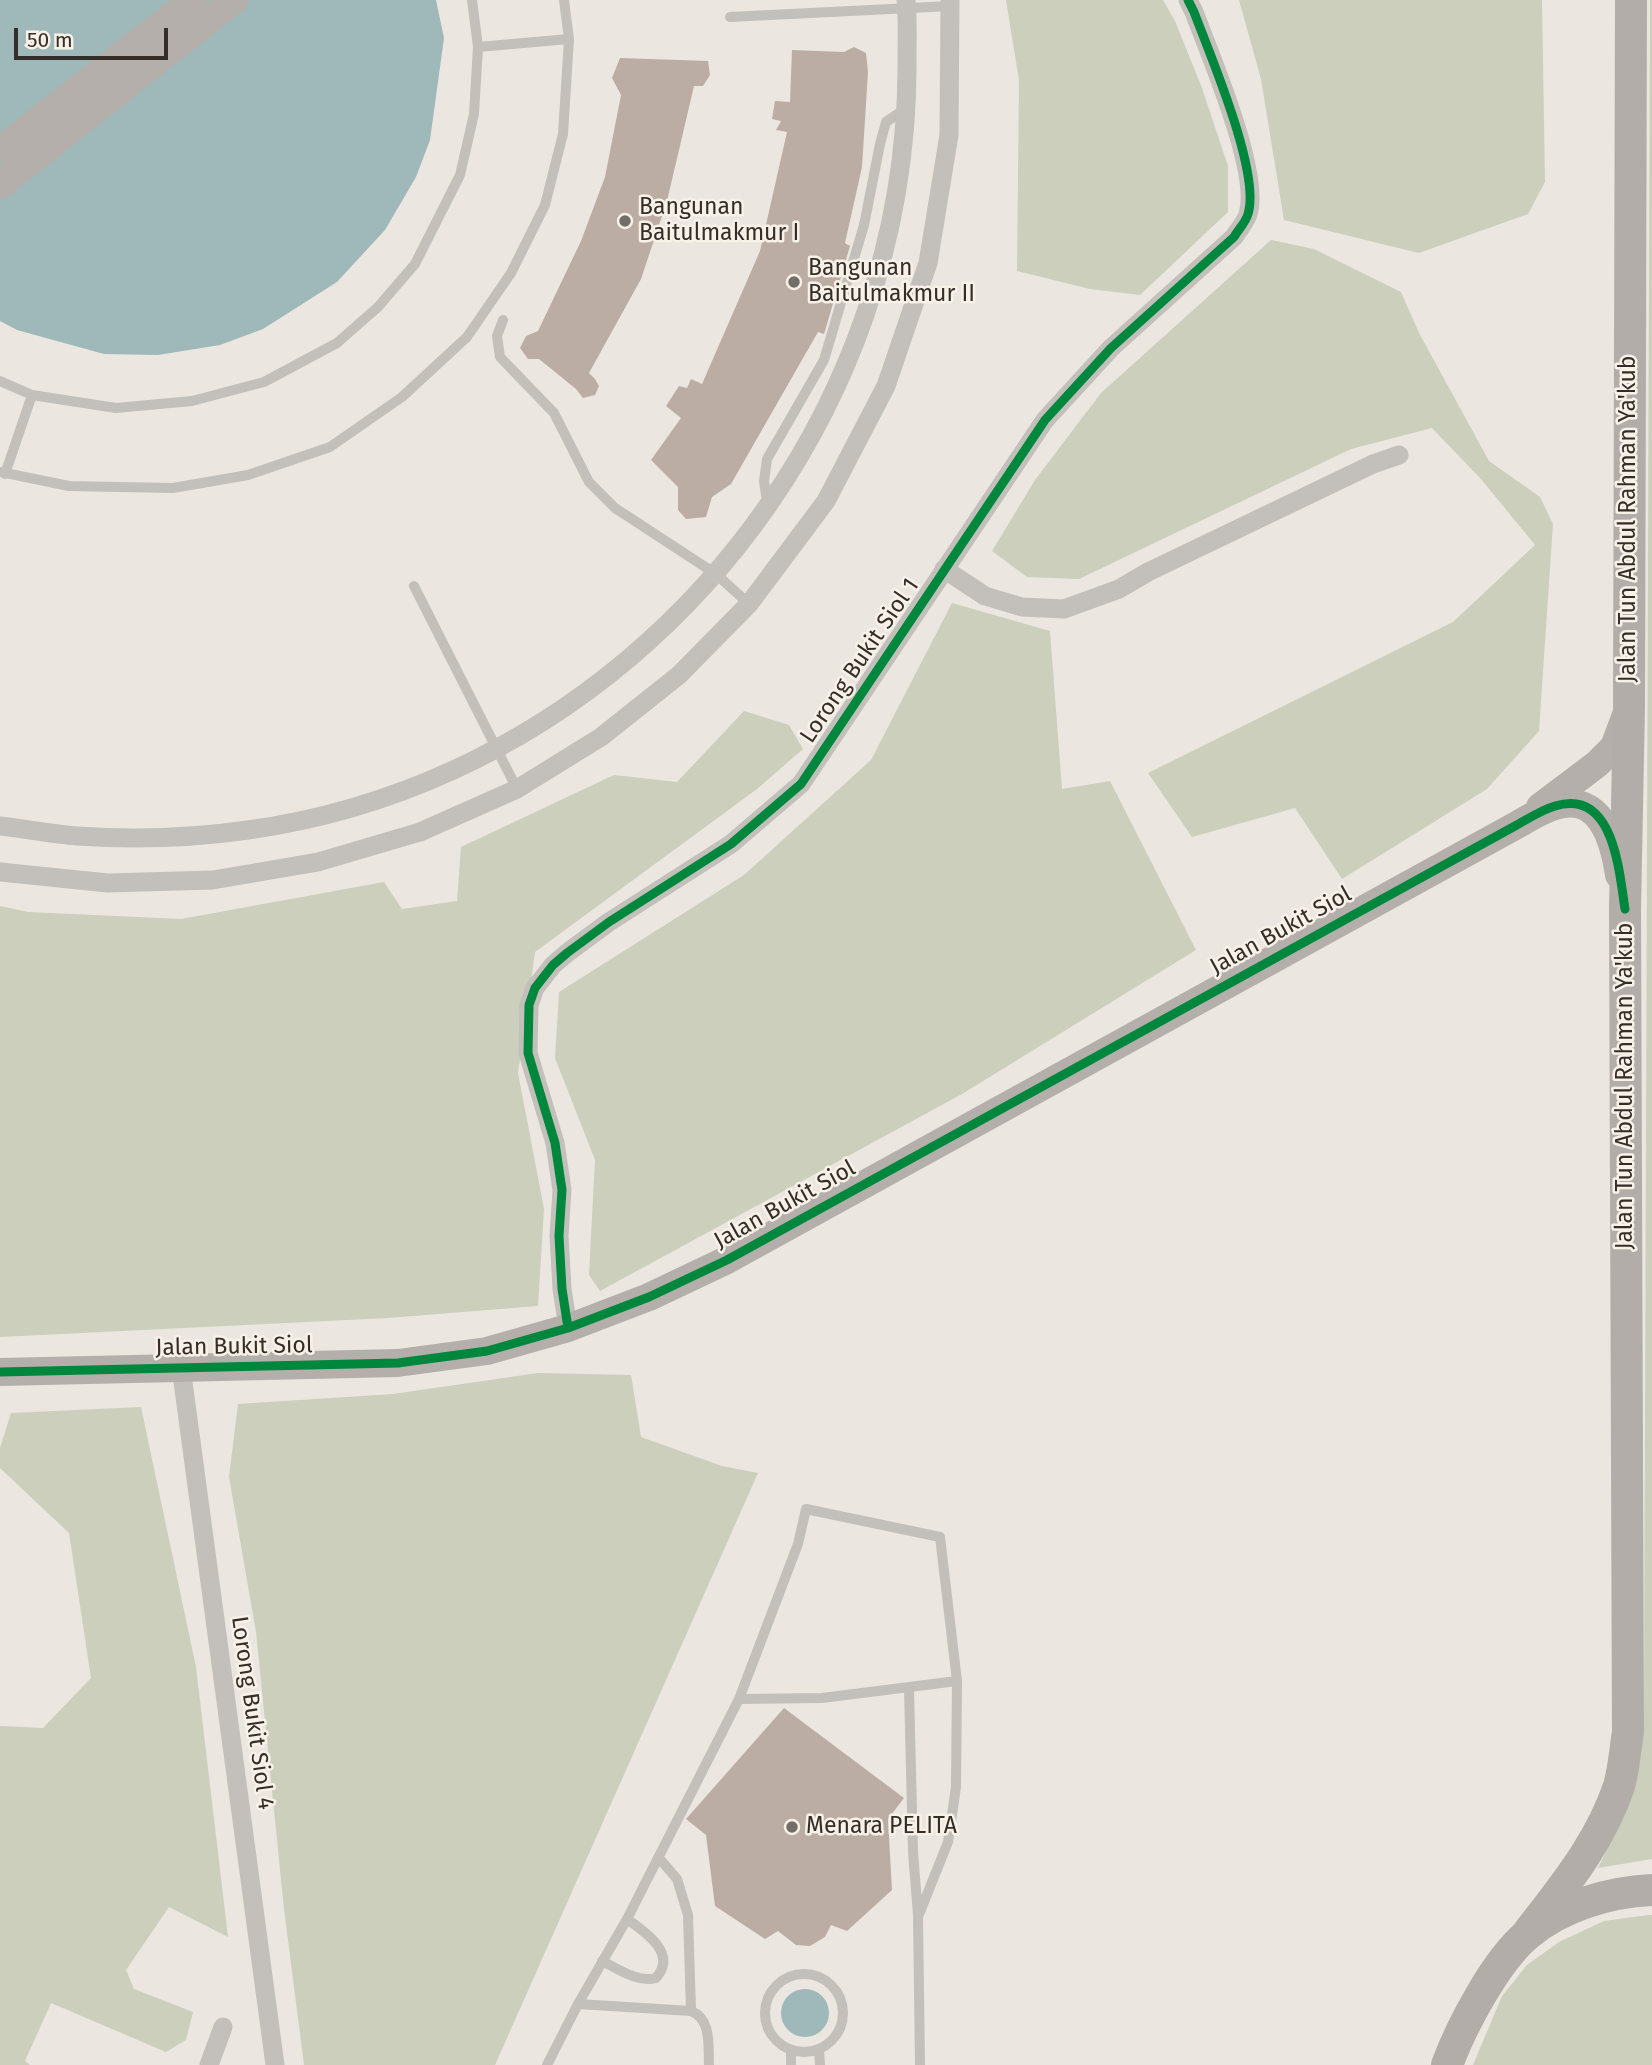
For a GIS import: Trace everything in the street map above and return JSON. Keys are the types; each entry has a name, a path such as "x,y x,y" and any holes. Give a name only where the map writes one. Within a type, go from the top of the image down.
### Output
{"main road":[{"name":"Jalan Tun Abdul Rahman Ya'kub","path":"1447,2065 1455,2042 1489,1982 1582,1862 1597,1838 1619,1784 1628,1732 1625,909 1629,706 1630,0"},
{"path":"1527,1934 1580,1904 1603,1897 1652,1890"}],"street":[{"path":"0,150 193,0"},
{"path":"0,186 234,0"},
{"name":"Lorong Bukit Siol 1","path":"568,1328 562,1289 559,1236 562,1191 555,1143 528,1053 529,1005 535,988 553,965 567,953 609,922 731,844 801,784 1045,420 1111,348 1234,237 1248,215 1251,190 1249,174 1225,95 1188,0"},
{"path":"0,872 108,883 213,880 318,862 420,832 517,789 601,737 679,675 749,604 826,500 886,386 928,263 949,135 951,3"},
{"path":"0,826 76,836 163,838 249,830 334,812 417,785 496,749 576,700 650,642 716,575 767,509 813,436 850,358 878,277 898,193 908,107 907,5"},
{"path":"944,569 985,596 1022,607 1064,609 1119,589 1148,572 1373,464 1399,455"},
{"path":"1515,825 1597,764 1614,747 1629,706"},
{"path":"1515,825 1555,806 1574,804 1591,811 1609,829 1625,909"},
{"name":"Jalan Bukit Siol","path":"0,1372 398,1363 486,1351 568,1328 649,1297 727,1260 1515,825"},
{"name":"Lorong Bukit Siol 4","path":"181,1367 275,2065"},
{"path":"209,2065 223,2027"}],"lane":[{"path":"0,381 32,396 116,408 192,401 264,382 337,343 378,307 415,264 460,175 474,114 478,47 472,0"},
{"path":"32,396 3,473 69,486 173,488 248,475 330,447 402,397 467,337 511,273 545,205 563,134 569,39 564,0"},
{"path":"730,17 951,3"},
{"path":"478,47 569,39"},
{"path":"767,509 764,481 768,459 824,360 864,225 886,122 908,107"},
{"path":"503,320 497,336 500,357 554,413 589,482 615,508 716,575 749,604"},
{"path":"414,586 517,789"},
{"path":"547,2065 659,1858 739,1699 798,1544 806,1509 940,1537 957,1681 956,1787 948,1842 918,1917"},
{"path":"739,1699 822,1698 957,1681"},
{"path":"909,1689 913,1852 918,1917 920,2065"},
{"path":"659,1858 677,1879 688,1914 691,2011"},
{"path":"603,1961 643,1979 656,1978 660,1973 664,1964 658,1945 627,1919"},
{"path":"810,1974 822,1978 832,1986 843,2008 838,2033 830,2043 819,2050 790,2050 771,2035 766,2023 768,1997 785,1979 810,1974"},
{"path":"578,2004 691,2011 703,2017 706,2025 709,2065"},
{"path":"790,2050 792,2065"},
{"path":"819,2050 820,2065"}],"green space":[{"path":"1006,0 1163,0 1175,21 1202,88 1228,166 1228,212 1140,295 1090,289 1017,271 1019,80"},
{"path":"1239,0 1542,0 1545,182 1528,214 1419,253 1284,220 1261,79"},
{"path":"1650,0 1652,1859 1598,1868 1616,1831 1641,1755 1644,1701"},
{"path":"1271,240 1314,249 1401,292 1419,333 1489,461 1540,497 1553,524 1539,731 1487,789 1342,879 1295,808 1192,837 1148,773 1453,622 1535,545 1481,479 1432,428 1351,449 1079,579 1027,577 992,551 1035,480 1101,393"},
{"path":"952,603 1050,631 1062,789 1110,781 1196,950 962,1094 600,1291 589,1275 595,1160 555,1058 559,992 744,875 871,760"},
{"path":"744,711 789,725 803,749 757,789 535,952 518,1073 544,1209 538,1306 388,1318 0,1337 0,906 28,912 181,919 384,882 402,909 457,901 461,847 614,775 677,782"},
{"path":"538,1373 631,1375 641,1437 722,1466 758,1473 495,2065 304,2065 284,1909 256,1632 229,1477 238,1404 393,1394"},
{"path":"141,1407 196,1667 228,1937 169,1907 126,1970 134,1989 193,2012 186,2040 166,2052 51,2003 25,2061 30,2065 0,2065 0,1726 43,1728 91,1678 69,1533 0,1468 0,1448 11,1413"},
{"path":"1652,1915 1652,2065 1473,2065 1502,1996 1527,1965 1559,1942 1604,1921"}],"water":[{"path":"0,0 436,0 444,38 430,140 416,177 385,230 337,282 263,329 220,345 158,355 104,354 17,330 0,321"},
{"path":"805,1989 822,1996 829,2013 822,2030 805,2037 788,2030 781,2013 788,1996"}],"building":[{"name":"Bangunan Baitulmakmur II","path":"854,47 866,53 868,72 862,167 845,243 850,246 824,334 818,332 731,484 712,497 706,517 686,519 678,510 678,487 651,460 681,418 666,406 679,386 687,388 691,379 702,384 760,251 787,132 776,130 781,121 772,119 775,101 790,102 792,50 844,52"},
{"name":"Bangunan Baitulmakmur I","path":"620,58 708,61 710,75 703,86 694,86 667,201 641,279 589,373 599,386 595,395 583,398 539,359 528,359 520,348 526,336 538,331 581,241 605,177 621,95 612,78"},
{"name":"Menara PELITA","path":"784,1708 904,1798 888,1819 892,1890 847,1931 831,1925 825,1937 810,1946 796,1945 778,1931 765,1939 715,1906 706,1835 686,1819"}],"cycle path":[{"path":"568,1328 562,1289 559,1236 562,1190 555,1143 528,1053 529,1005 535,988 553,965 567,953 609,922 731,844 801,784 1045,420 1111,348 1234,237 1244,223 1250,195 1241,143 1222,84 1188,0"},
{"path":"0,1372 398,1363 487,1351 568,1328 649,1297 727,1260 1555,806 1575,804 1590,809 1601,821 1610,836 1616,855 1625,909"}],"place":[{"name":"Bangunan Baitulmakmur I","path":"625,221"},
{"name":"Bangunan Baitulmakmur II","path":"794,282"},
{"name":"Menara PELITA","path":"792,1827"}]}
